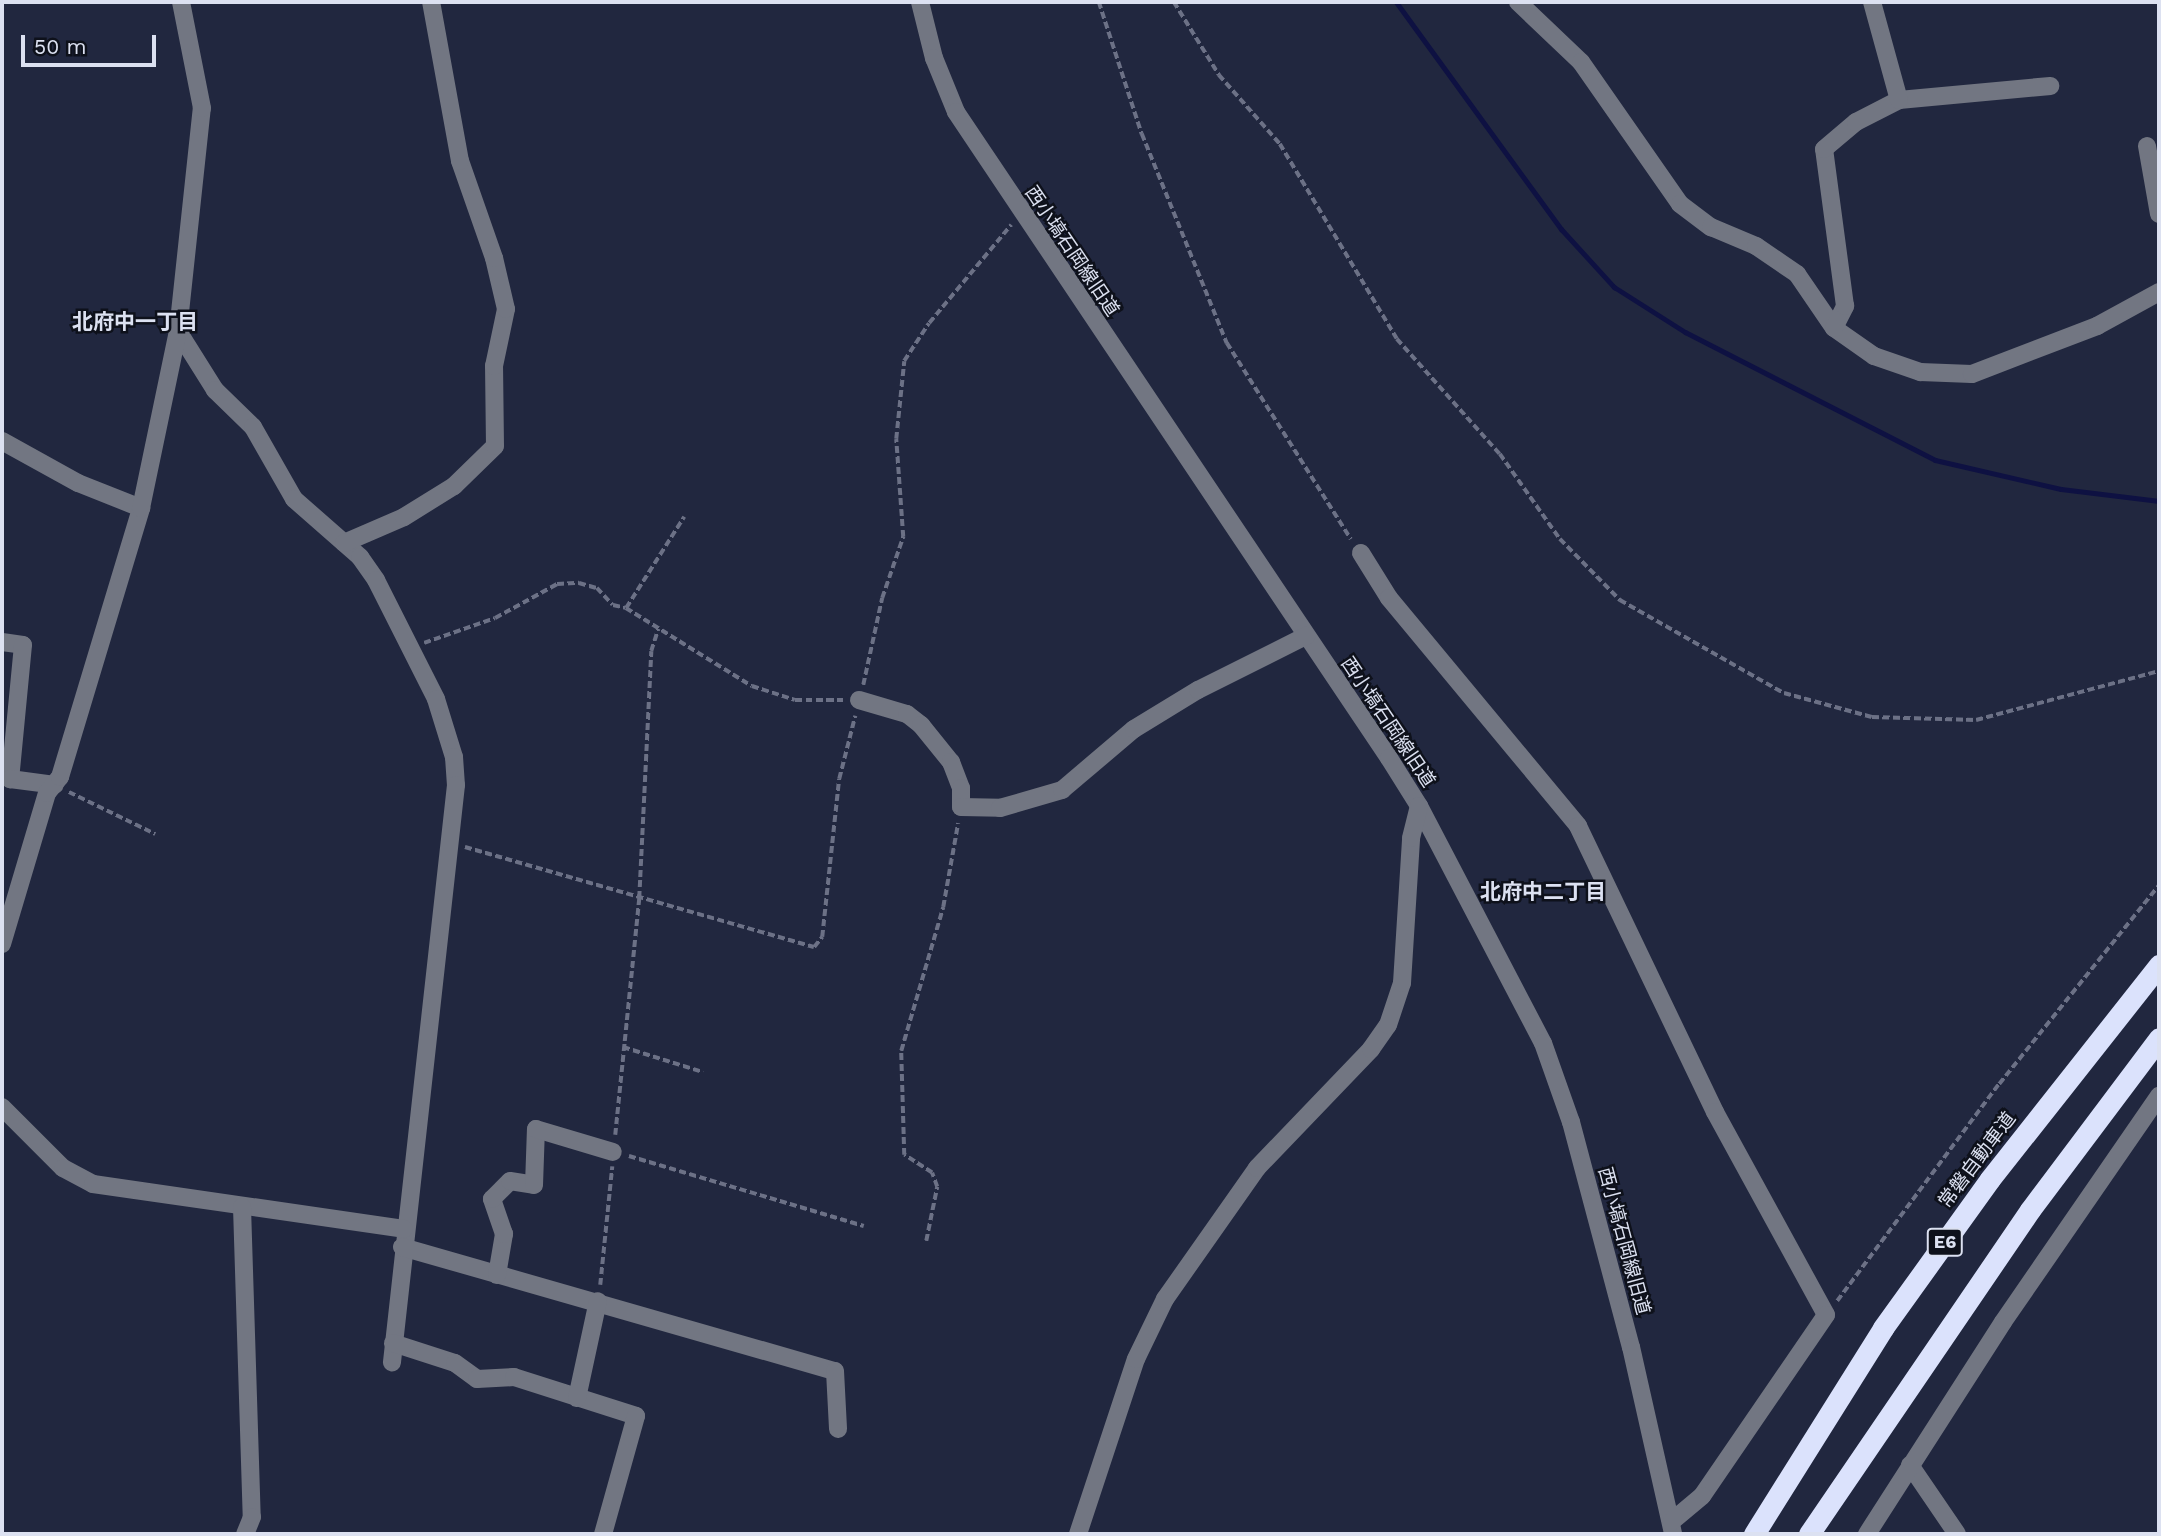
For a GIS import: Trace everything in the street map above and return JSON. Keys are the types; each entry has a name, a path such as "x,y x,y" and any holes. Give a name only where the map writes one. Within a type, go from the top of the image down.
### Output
{"highway":[{"name":"常磐自動車道","path":"1754,1534 1883,1328 1936,1253 2083,1057 2159,965"},
{"name":"E6","path":"1809,1534 2030,1210 2159,1038"}],"street":[{"path":"2,943 47,793 55,785 141,508 178,331 202,108 181,2"},
{"path":"344,543 404,517 454,486 495,446 494,366 506,309 494,258 460,161 431,2"},
{"name":"西小塙石岡線旧道","path":"920,2 934,58 956,112 1419,806 1543,1043 1571,1122 1640,1382 1672,1528"},
{"path":"1518,2 1581,62 1681,204 1711,227 1756,246 1797,274 1834,328 1874,356 1909,368 1972,374 2097,326 2159,292"},
{"path":"1872,2 1899,100"},
{"path":"1834,328 1845,306 1824,149 1856,122 1899,100 2050,86"},
{"path":"2147,146 2159,214"},
{"path":"178,331 215,390 253,427 294,499 344,543 376,580 436,699 454,757 456,785 403,1238 392,1362"},
{"path":"2,441 78,483 141,508"},
{"path":"1361,553 1389,598 1578,826 1715,1112 1826,1315 1702,1496 1672,1528"},
{"path":"859,700 907,714 921,726 951,762 961,788 961,807 1026,804 1062,790 1135,729 1198,690 1306,636"},
{"path":"2,642 23,645 10,779 55,785"},
{"path":"1078,1534 1136,1359 1165,1299 1256,1168 1371,1049 1388,1025 1402,983 1411,838 1419,806"},
{"path":"1867,1534 1910,1465 2159,1096"},
{"path":"2,1107 63,1168 93,1184 242,1207 403,1238 497,1275 598,1301 835,1371 838,1430"},
{"path":"497,1275 504,1234 492,1199 510,1181 534,1185 536,1129 613,1152"},
{"path":"242,1207 252,1517 245,1534"},
{"path":"577,1398 598,1301"},
{"path":"393,1343 456,1363 477,1379 514,1377 636,1416 603,1534"},
{"path":"1910,1465 1957,1534"}],"path":[{"path":"1100,2 1142,134 1227,343 1361,553"},
{"path":"1174,2 1219,75 1280,144 1397,339 1500,454 1560,539 1620,600 1784,693 1872,718 1976,720 2159,671"},
{"path":"450,842 803,947 820,943 839,779 882,597 903,537 896,439 904,361 979,260 1022,214"},
{"path":"626,608 684,517"},
{"path":"411,648 495,618 557,584 597,589 613,605 626,608 752,686 795,700 859,700"},
{"path":"598,1301 639,898 651,651 658,629"},
{"path":"55,785 155,834"},
{"path":"926,1241 937,1187 932,1172 904,1155 901,1051 943,907 961,807"},
{"path":"1826,1315 1999,1084 2159,885"},
{"path":"623,1047 703,1072"},
{"path":"613,1152 864,1226"}],"waterway":[{"path":"1396,2 1561,229 1614,287 1685,332 1935,460 2061,489 2159,501"}],"district":[{"name":"北府中一丁目","path":"135,322"},
{"name":"北府中二丁目","path":"1543,892"}]}
